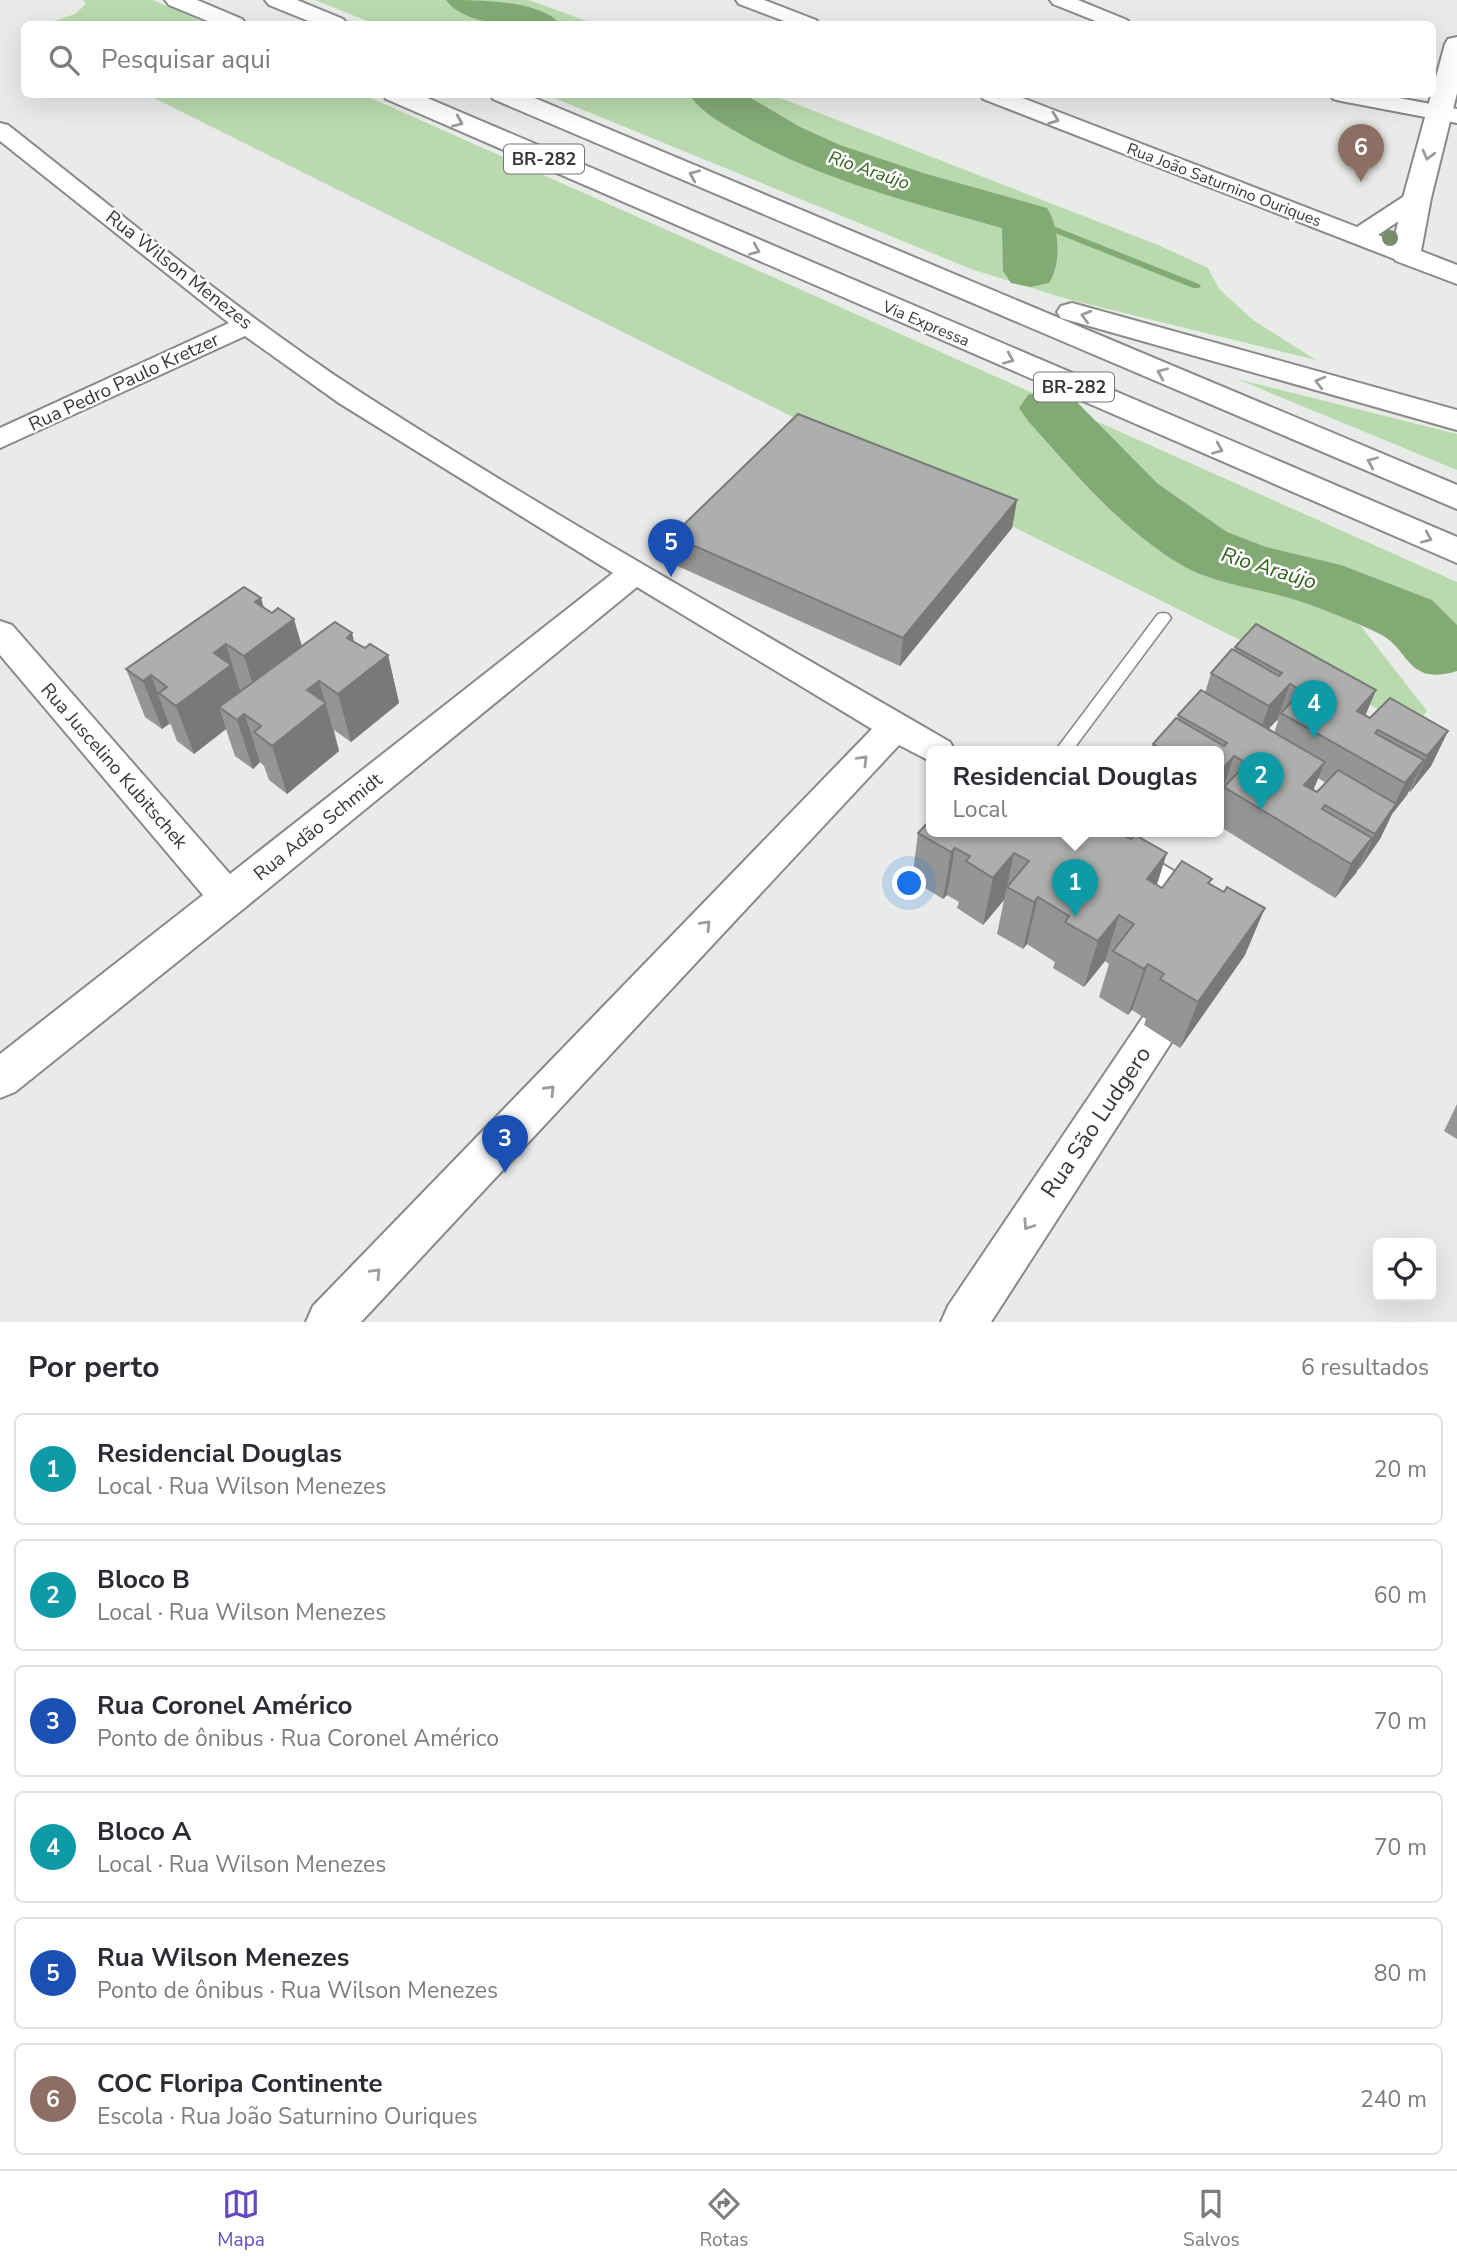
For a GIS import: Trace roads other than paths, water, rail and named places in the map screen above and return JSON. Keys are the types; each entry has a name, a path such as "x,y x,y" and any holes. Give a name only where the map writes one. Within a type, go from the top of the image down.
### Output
{"main road":[{"path":"177,0 227,21"},
{"path":"277,0 328,21"},
{"path":"1406,255 1417,198 1449,114 1457,44"},
{"name":"Via Expressa","path":"404,98 1457,551"},
{"name":"BR-282","path":"512,98 1457,498"},
{"name":"Rua João Saturnino Ouriques","path":"1406,255 1457,275"},
{"path":"892,258 1199,349 1457,420"}],"street":[{"path":"746,0 801,21"},
{"path":"1060,0 1112,21"},
{"name":"Rua João Saturnino Ouriques","path":"1001,98 1406,255"},
{"path":"1363,98 1449,114"},
{"name":"Rua Wilson Menezes","path":"0,130 247,325 422,445 930,746"},
{"path":"1365,233 1417,198"},
{"name":"Rua Pedro Paulo Kretzer","path":"0,439 247,325"},
{"name":"Rua Adão Schmidt","path":"0,1079 229,899 635,572"},
{"name":"Rua Juscelino Kubitschek","path":"0,633 229,899"},
{"path":"329,1322 896,726"},
{"name":"Rua São Ludgero","path":"964,1322 1213,945 1082,837"}],"lane":[{"path":"1067,746 1163,618"}],"waterway":[{"name":"Rio Araújo","path":"468,0 529,21"},
{"name":"Rio Araújo","path":"718,98 783,138 822,155 905,184 1028,219 1030,271"},
{"path":"1028,219 1196,286"},
{"name":"Rio Araújo","path":"1049,408 1135,499 1203,548 1250,566 1317,582 1407,617 1440,651"}],"place":[{"name":"COC Floripa Continente","path":"1361,182"},
{"name":"Rua Wilson Menezes","path":"671,577"},
{"name":"Bloco A","path":"1314,738"},
{"name":"Bloco B","path":"1261,810"},
{"name":"Residencial Douglas","path":"1075,917"},
{"name":"Rua Coronel Américo","path":"505,1173"}]}
